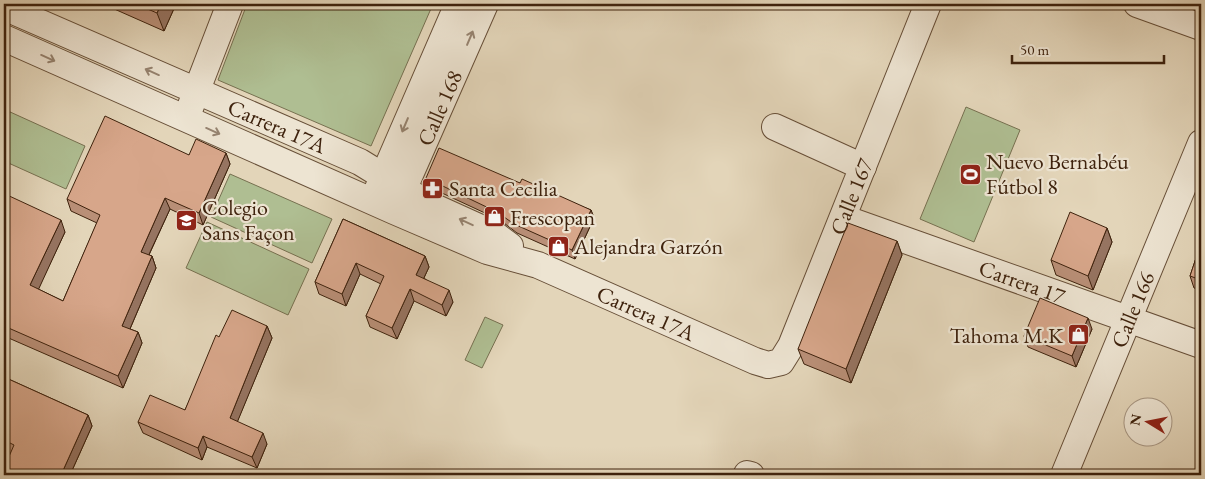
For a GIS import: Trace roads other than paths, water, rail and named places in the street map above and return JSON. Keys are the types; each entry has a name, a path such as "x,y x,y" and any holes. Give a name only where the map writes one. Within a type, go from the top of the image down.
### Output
{"street":[{"path":"185,119 230,4"},
{"name":"Calle 168","path":"388,195 458,4"},
{"name":"Calle 168","path":"388,195 485,4"},
{"name":"Calle 167","path":"755,361 768,365 781,362 791,346 928,4"},
{"path":"1137,4 1201,27"},
{"name":"Carrera 17A","path":"4,7 360,162 388,195"},
{"name":"Carrera 17A","path":"4,38 185,119 388,195 487,251 538,265 755,361"},
{"path":"775,127 863,167"},
{"name":"Calle 166","path":"1064,475 1201,143"},
{"name":"Carrera 17","path":"843,218 1201,345"}],"place":[{"name":"Nuevo Bernabéu Fútbol 8","path":"970,174"},
{"name":"Santa Cecilia","path":"433,188"},
{"name":"Frescopan","path":"494,217"},
{"name":"Colegio Sans Façon","path":"186,220"},
{"name":"Alejandra Garzón","path":"558,246"},
{"name":"Tahoma M.K","path":"1079,335"}]}
